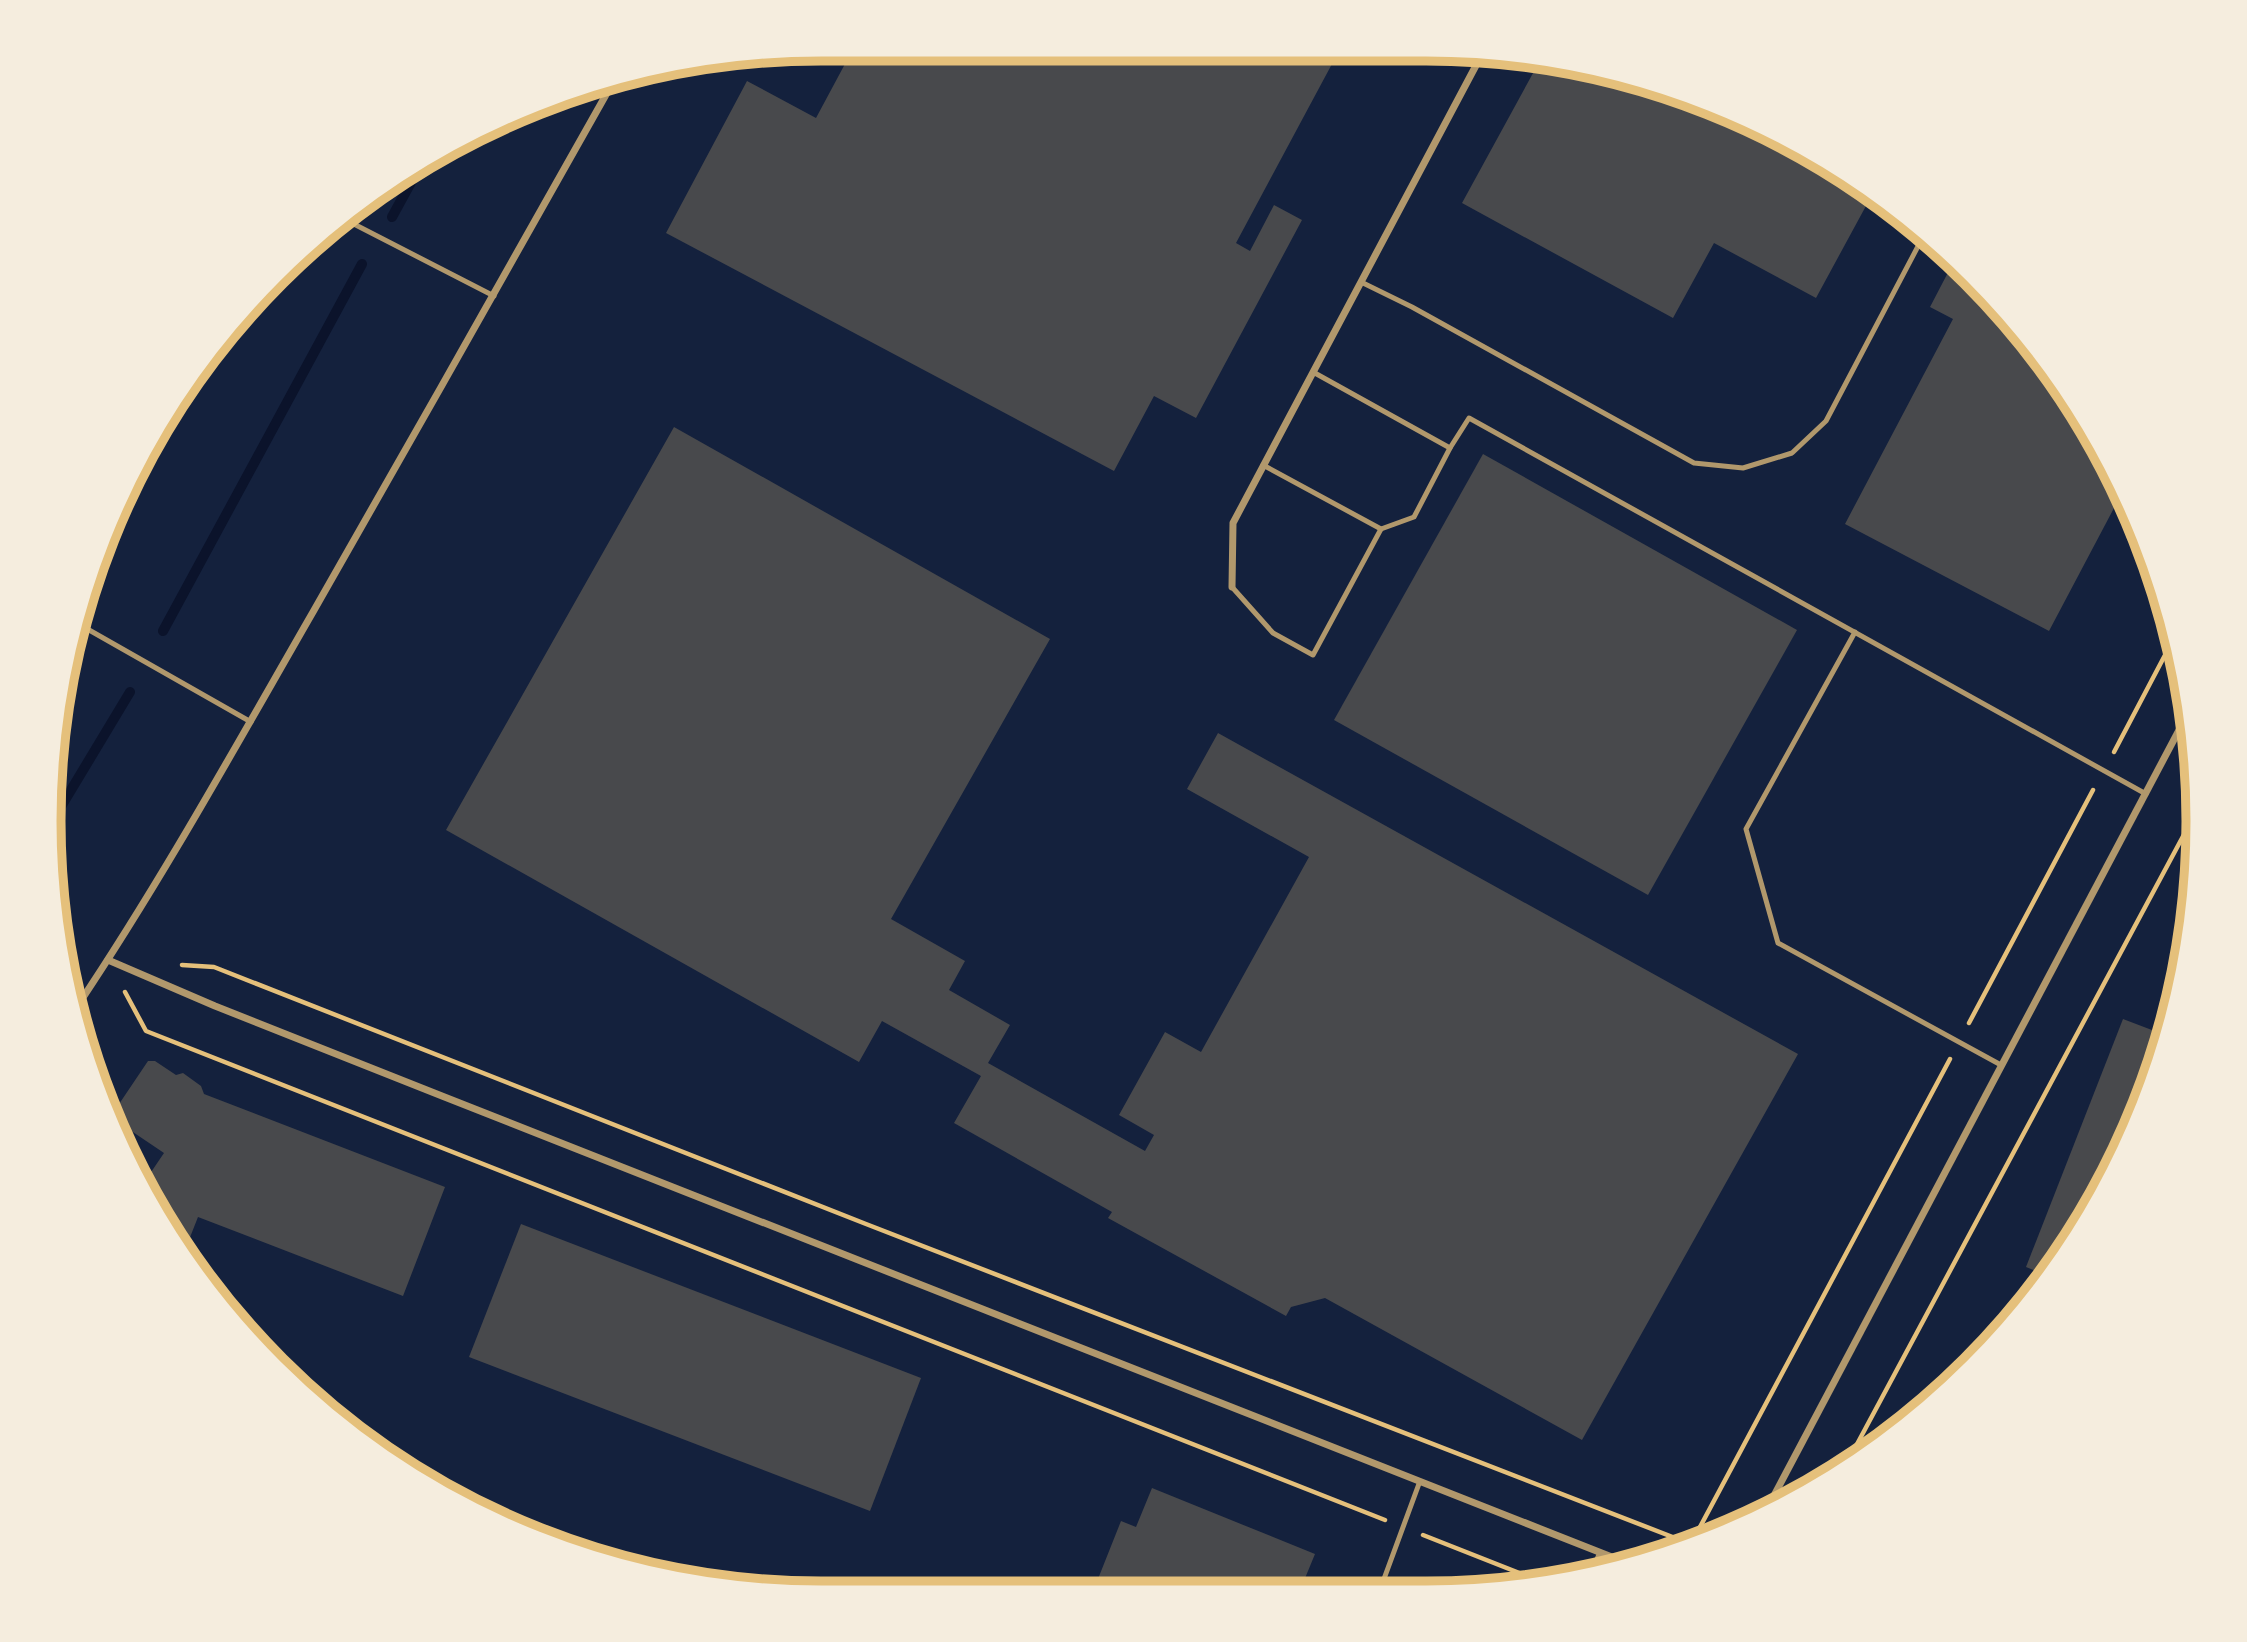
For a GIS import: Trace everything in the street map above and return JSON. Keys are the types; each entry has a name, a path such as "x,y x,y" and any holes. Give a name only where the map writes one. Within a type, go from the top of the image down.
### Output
{"street":[{"path":"1232,587 1233,523 1478,63"},
{"path":"82,998 108,960 251,722 494,296 606,93"},
{"path":"1774,1496 2146,794 2180,736"},
{"path":"108,960 215,1006 429,1091 1613,1557"}],"lane":[{"path":"352,223 494,296"},
{"path":"1361,282 1412,307 1693,463 1743,468 1793,453 1826,421 1919,244"},
{"path":"1313,372 1450,448"},
{"path":"1232,587 1273,633 1313,655 1381,529 1414,517 1469,418 2146,794"},
{"path":"1263,465 1381,529"},
{"path":"86,628 251,722"},
{"path":"1855,632 1746,829 1779,943 2001,1065"},
{"path":"1383,1581 1420,1481"},
{"path":"1596,1561 1600,1552"}],"path":[{"path":"1697,1530 2167,654"},
{"path":"1853,1449 2186,832"},
{"path":"108,960 146,1031 1521,1574"},
{"path":"174,964 214,967 866,1224 1676,1538"}],"building":[{"path":"847,61 1334,61 1236,243 1250,251 1274,205 1302,220 1196,418 1154,396 1114,471 666,233 747,81 816,118"},
{"path":"1535,70 1623,87 1717,119 1806,163 1868,203 1816,298 1714,243 1673,318 1462,203"},
{"path":"1949,271 1997,320 2029,358 2084,441 2116,504 2049,631 1845,524 1953,319 1930,307"},
{"path":"674,427 1050,639 891,919 965,961 949,990 1010,1025 988,1063 1145,1151 1154,1135 1119,1115 1165,1032 1201,1052 1309,857 1187,789 1218,733 1798,1054 1582,1440 1325,1298 1291,1307 1286,1316 1108,1218 1112,1212 954,1123 981,1076 882,1021 859,1062 446,830"},
{"path":"1483,454 1797,630 1648,895 1334,720"},
{"path":"2123,1019 2156,1031 2128,1112 2084,1201 2038,1272 2026,1267"},
{"path":"148,1061 155,1061 176,1075 183,1073 201,1086 204,1094 445,1187 403,1296 198,1217 188,1242 149,1175 164,1153 126,1128 117,1107"},
{"path":"521,1224 921,1378 870,1511 469,1357"},
{"path":"1152,1488 1315,1554 1304,1581 1097,1581 1121,1521 1136,1527"}],"waterway":[{"path":"392,217 412,181"},
{"path":"163,631 362,264"},
{"path":"62,806 130,692"}]}
